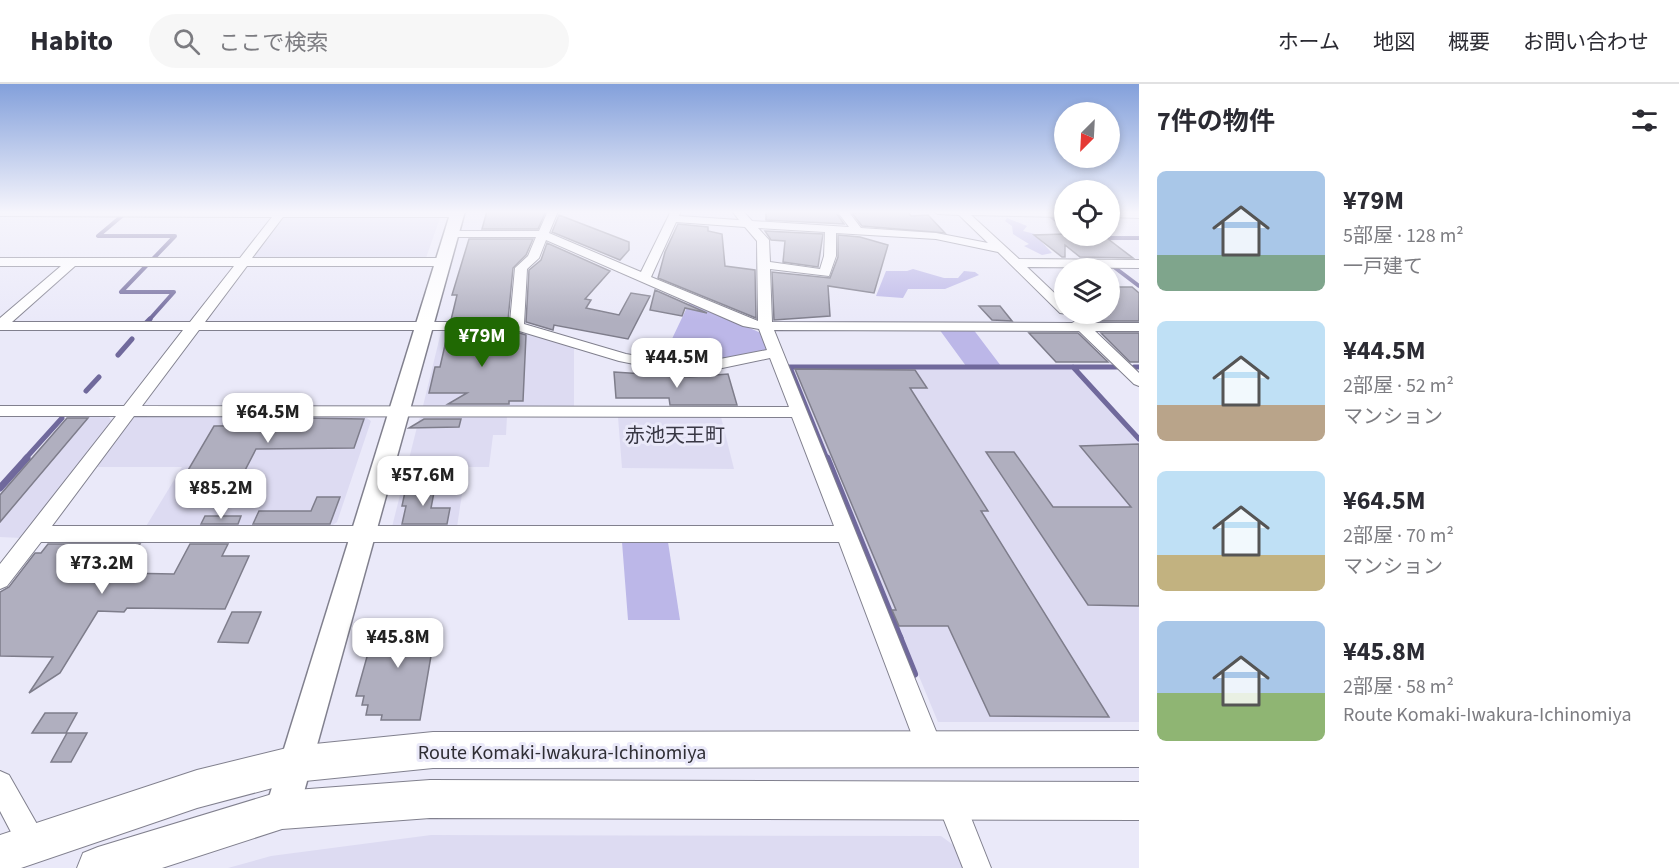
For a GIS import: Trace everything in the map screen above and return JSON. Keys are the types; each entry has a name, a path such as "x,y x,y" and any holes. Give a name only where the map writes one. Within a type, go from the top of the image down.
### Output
{"main road":[{"name":"Route Komaki-Iwakura-Ichinomiya","path":"16,849 197,789 295,764 433,750 1139,749"},
{"path":"98,868 282,810 430,799 1139,801"}],"street":[{"path":"0,580 254,248"},
{"path":"282,810 446,248"},
{"path":"517,326 521,268 533,258 537,248"},
{"path":"573,248 748,323 765,326 1139,327"},
{"path":"644,278 659,248"},
{"path":"764,248 765,326 931,751"},
{"path":"765,265 825,273 830,248"},
{"path":"992,248 1004,250"},
{"path":"1001,248 1054,299"},
{"path":"0,262 442,262"},
{"path":"0,325 72,262"},
{"path":"1018,263 1139,264"},
{"path":"1079,324 1139,381"},
{"path":"0,325 517,326 624,358 689,370 776,353"},
{"path":"0,411 799,412"},
{"path":"35,534 846,534"},
{"path":"0,784 16,849"},
{"path":"950,800 977,868"}],"shaded area":[{"path":"260,248 430,248 426,258 255,260 252,258"},
{"path":"1027,248 1047,248 1052,253 1042,255"},
{"path":"913,269 944,278 958,278 964,271 975,272 979,275 945,289 908,289 903,298 876,296 886,271"},
{"path":"690,301 763,334 768,347 765,352 688,367 661,362"},
{"path":"448,328 519,329 574,346 574,409 428,409 423,406 441,332"},
{"path":"939,329 973,329 1001,366 966,366"},
{"path":"791,368 1071,368 1139,441 1139,722 938,722"},
{"path":"139,415 364,416 371,421 337,522 327,529 145,528 182,467 93,467 129,420"},
{"path":"423,416 507,416 506,435 493,435 489,467 466,467 457,527 392,527 419,419"},
{"path":"67,417 109,417 113,423 22,538 0,537 0,493"},
{"path":"618,417 721,417 734,469 622,468"},
{"path":"622,542 668,542 680,620 628,620"},
{"path":"431,835 941,836 956,847 964,868 228,868 271,856"}],"building":[{"path":"466,248 529,248 526,255 513,268 508,320 451,320 457,295 452,295"},
{"path":"545,248 557,248 610,271 585,299 591,300 586,308 619,315 631,293 650,296 628,339 554,325 553,330 526,322 529,270 541,260"},
{"path":"590,248 629,248 620,260"},
{"path":"667,248 723,248 725,266 755,270 756,318 658,278"},
{"path":"784,248 821,248 818,267 783,262"},
{"path":"838,248 887,248 874,293 828,286 830,316 774,320 772,272 830,278 838,257"},
{"path":"1050,248 1065,248 1065,257 1062,257"},
{"path":"1068,248 1119,248 1133,258 1080,257"},
{"path":"1120,287 1132,287 1139,293 1139,321 1120,321"},
{"path":"655,290 707,313 685,308 682,316 650,310"},
{"path":"979,306 1000,306 1012,321 992,320"},
{"path":"448,332 516,332 526,335 523,401 509,401 509,404 448,404 467,393 429,393 435,367 440,367"},
{"path":"1029,333 1078,333 1108,362 1056,362"},
{"path":"1101,333 1139,333 1139,362 1130,362"},
{"path":"795,369 915,370 927,388 910,388 988,511 981,511 1109,717 990,716 948,626 899,626 892,610 896,610"},
{"path":"614,372 689,377 728,374 737,405 670,405 669,398 616,398"},
{"path":"67,418 88,418 0,522 0,495"},
{"path":"302,418 364,419 354,448 256,449 241,478 184,477 214,426 299,425"},
{"path":"424,419 461,419 459,427 409,428"},
{"path":"1139,444 1139,606 1088,605 986,452 1014,452 1053,507 1131,507 1080,446"},
{"path":"406,487 435,487 431,508 450,508 447,524 402,524 406,506 402,506"},
{"path":"317,497 340,497 330,524 253,524 259,511 311,511"},
{"path":"205,516 241,516 238,524 201,524"},
{"path":"48,544 140,544 122,573 174,574 190,544 228,544 222,556 249,556 225,609 127,608 124,612 98,611 60,673 29,693 53,657 0,656 0,592 9,587 35,553 41,553"},
{"path":"232,612 261,612 248,643 218,642"},
{"path":"377,621 437,621 420,720 381,720 382,715 366,715 368,705 362,705 364,696 356,696"},
{"path":"45,713 77,713 66,733 32,733"},
{"path":"67,733 87,733 71,762 51,762"}],"waterway":[{"path":"151,261 164,248"},
{"path":"147,265 121,292 174,292 149,320"},
{"path":"1120,272 1139,286"},
{"path":"146,323 149,320"},
{"path":"118,355 132,339"},
{"path":"789,367 1073,367"},
{"path":"1073,367 1117,367"},
{"path":"1073,367 1139,439"},
{"path":"1134,367 1139,367"},
{"path":"791,370 827,459"},
{"path":"86,391 99,377"},
{"path":"25,459 62,418"},
{"path":"0,488 27,458"},
{"path":"827,458 900,638"},
{"path":"899,637 914,674"}],"district":[{"name":"赤池天王町","path":"675,435"}]}
